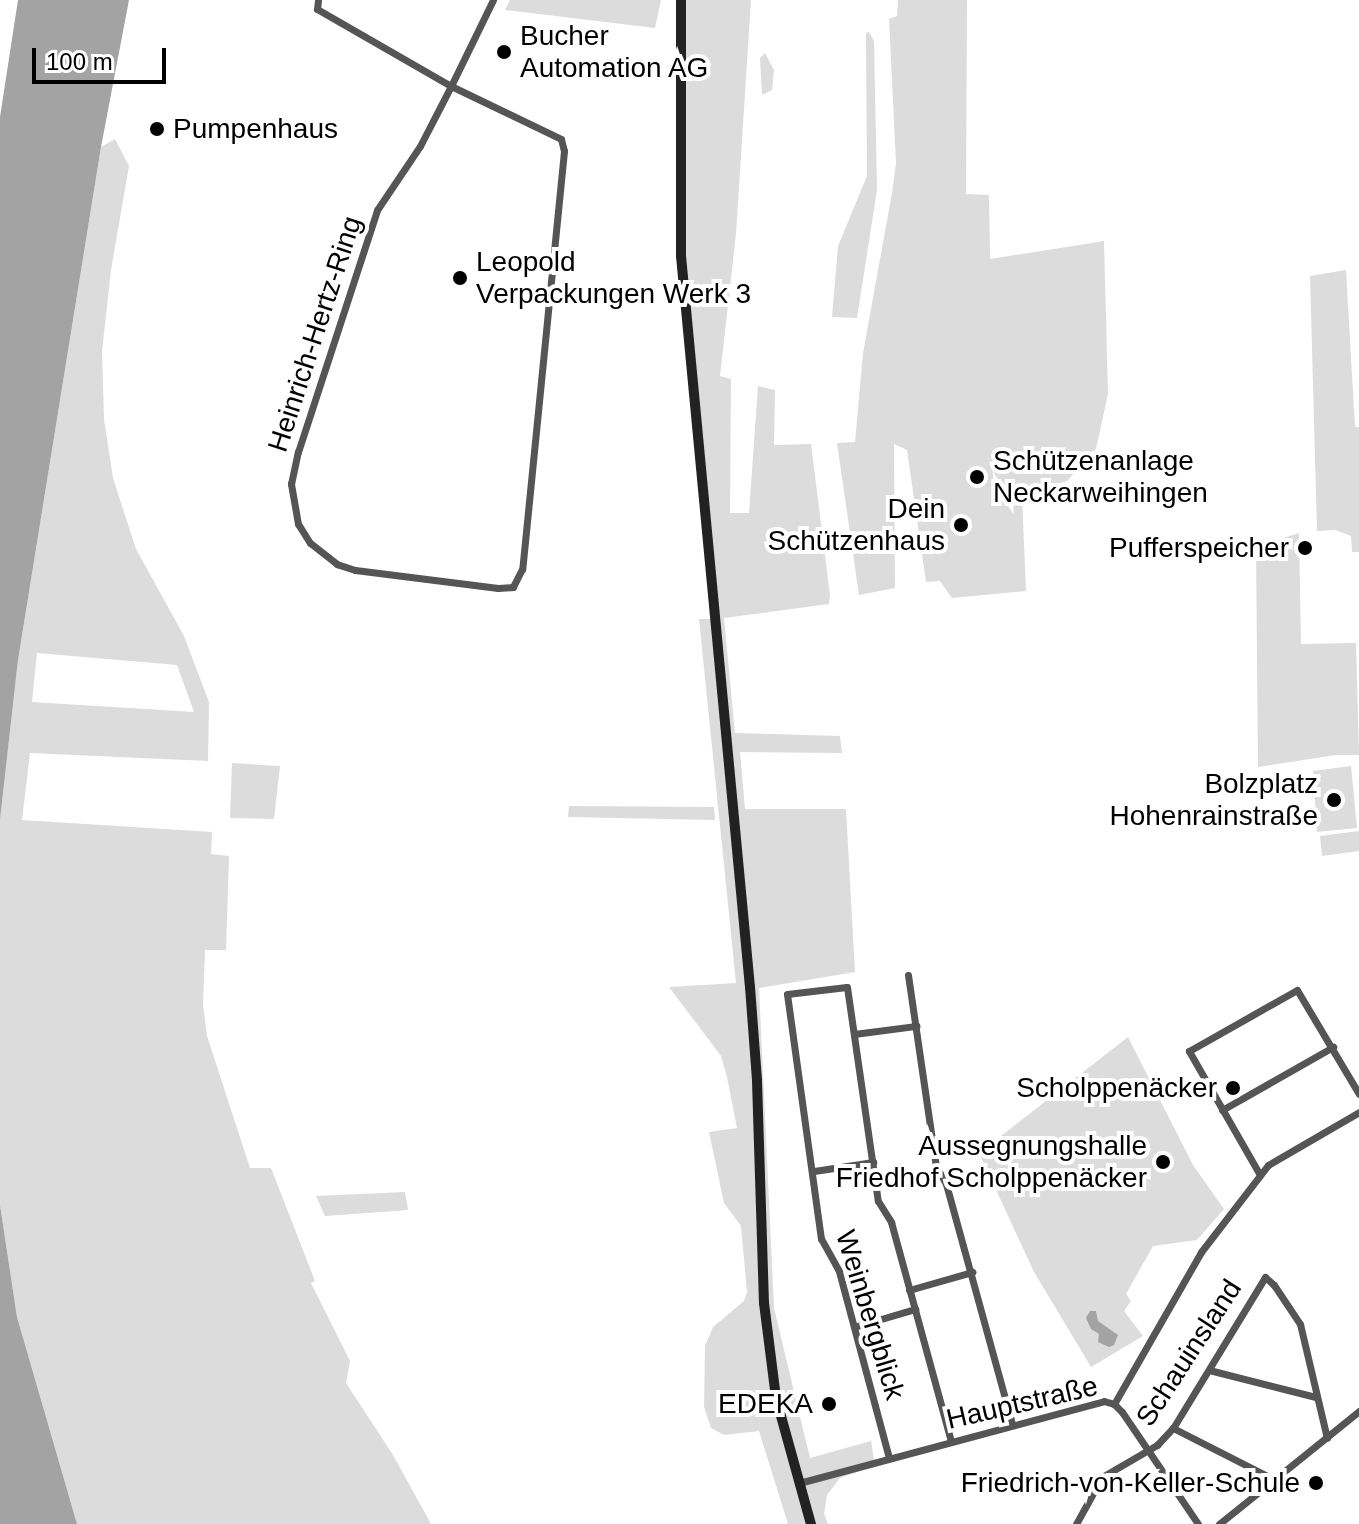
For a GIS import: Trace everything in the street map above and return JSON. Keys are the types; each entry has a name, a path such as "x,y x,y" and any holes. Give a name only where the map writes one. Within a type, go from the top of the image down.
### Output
{"main road":[{"path":"681,0 681,256 750,987 757,1081 764,1303 776,1398 811,1524"}],"street":[{"path":"318,0 317,9 451,86 493,0"},
{"name":"Heinrich-Hertz-Ring","path":"451,86 561,139 564,151 522,569 513,587 392,575 337,564 310,543 293,509 291,484 298,452 377,210 420,146 451,86"},
{"path":"908,975 936,1166 946,1184 972,1272 1012,1424"},
{"name":"Weinbergblick","path":"854,1034 847,987 787,994 814,1171 821,1239 837,1265 889,1458"},
{"path":"1260,1175 1189,1051 1297,990 1359,1094"},
{"path":"916,1026 854,1034 878,1201 891,1222 951,1441"},
{"path":"1222,1110 1333,1047"},
{"path":"1114,1404 1201,1252 1268,1165 1359,1112"},
{"path":"814,1171 873,1162"},
{"path":"909,1290 972,1272"},
{"name":"Schauinsland","path":"1076,1524 1102,1477 1147,1450 1173,1428 1265,1277 1274,1285 1300,1324 1316,1397"},
{"path":"854,1327 915,1309"},
{"path":"1209,1370 1316,1397 1327,1438"},
{"name":"Hauptstraße","path":"798,1483 1097,1402 1114,1404 1198,1524"},
{"path":"1219,1524 1271,1478 1359,1411"},
{"path":"1173,1428 1271,1478"}],"shaded area":[{"path":"18,0 129,0 101,147 18,660 0,820 0,117"},
{"path":"510,0 661,0 655,28 505,10"},
{"path":"685,0 751,0 736,234 720,376 731,379 730,513 749,513 758,386 775,390 774,445 811,444 830,595 829,604 724,618 735,733 840,736 842,753 740,752 745,809 846,809 855,972 759,988 774,1308 810,1458 871,1441 875,1466 840,1478 827,1495 824,1514 828,1524 788,1524 759,1431 724,1435 711,1428 704,1407 705,1346 713,1327 744,1301 747,1292 741,1226 724,1203 709,1132 737,1128 727,1077 721,1056 669,987 736,983 699,619 717,619 685,256"},
{"path":"898,0 967,0 966,194 989,195 990,259 1104,241 1108,394 1096,449 1067,481 1022,496 1026,591 952,598 940,581 926,582 907,450 894,444 895,588 859,595 837,443 855,442 863,353 892,193 896,163 889,19 897,16"},
{"path":"869,32 874,41 877,190 857,318 832,317 838,246 867,176 866,33"},
{"path":"765,53 774,70 772,90 762,95 760,58"},
{"path":"115,139 129,166 111,270 102,351 104,419 113,478 136,549 184,636 209,702 208,761 30,753 22,820 212,832 211,854 229,856 226,950 205,950 203,1005 207,1036 250,1168 271,1168 315,1281 311,1283 350,1361 346,1383 393,1455 431,1524 77,1524 17,1317 0,1205 0,820 18,660 101,147","holes":["37,653 177,665 194,712 32,702"]},
{"path":"1346,270 1355,427 1359,427 1359,552 1352,552 1351,536 1335,530 1317,531 1310,276"},
{"path":"1299,533 1301,644 1356,643 1359,755 1336,755 1258,767 1256,547"},
{"path":"232,763 280,766 274,819 230,818"},
{"name":"Bolzplatz Hohenrainstraße","path":"1351,766 1357,828 1317,832 1313,771"},
{"path":"569,806 714,807 715,820 568,817"},
{"path":"1359,831 1359,851 1322,856 1320,836"},
{"path":"1128,1037 1193,1165 1224,1209 1197,1240 1153,1246 1126,1294 1131,1301 1124,1311 1143,1336 1091,1367 1034,1272 979,1153"},
{"path":"405,1192 408,1210 325,1216 316,1196"},
{"path":"0,1205 17,1317 77,1524 0,1524"},
{"path":"1090,1311 1096,1311 1098,1321 1118,1335 1114,1345 1109,1347 1098,1342 1099,1334 1091,1329 1086,1318"}],"place":[{"name":"Bucher Automation AG","path":"504,52"},
{"name":"Pumpenhaus","path":"157,129"},
{"name":"Leopold Verpackungen Werk 3","path":"460,278"},
{"name":"Schützenanlage Neckarweihingen","path":"977,477"},
{"name":"Dein Schützenhaus","path":"961,525"},
{"name":"Pufferspeicher","path":"1305,548"},
{"name":"Bolzplatz Hohenrainstraße","path":"1334,800"},
{"name":"Scholppenäcker","path":"1233,1088"},
{"name":"Aussegnungshalle Friedhof Scholppenäcker","path":"1163,1162"},
{"name":"EDEKA","path":"829,1404"},
{"name":"Friedrich-von-Keller-Schule","path":"1316,1483"}]}
